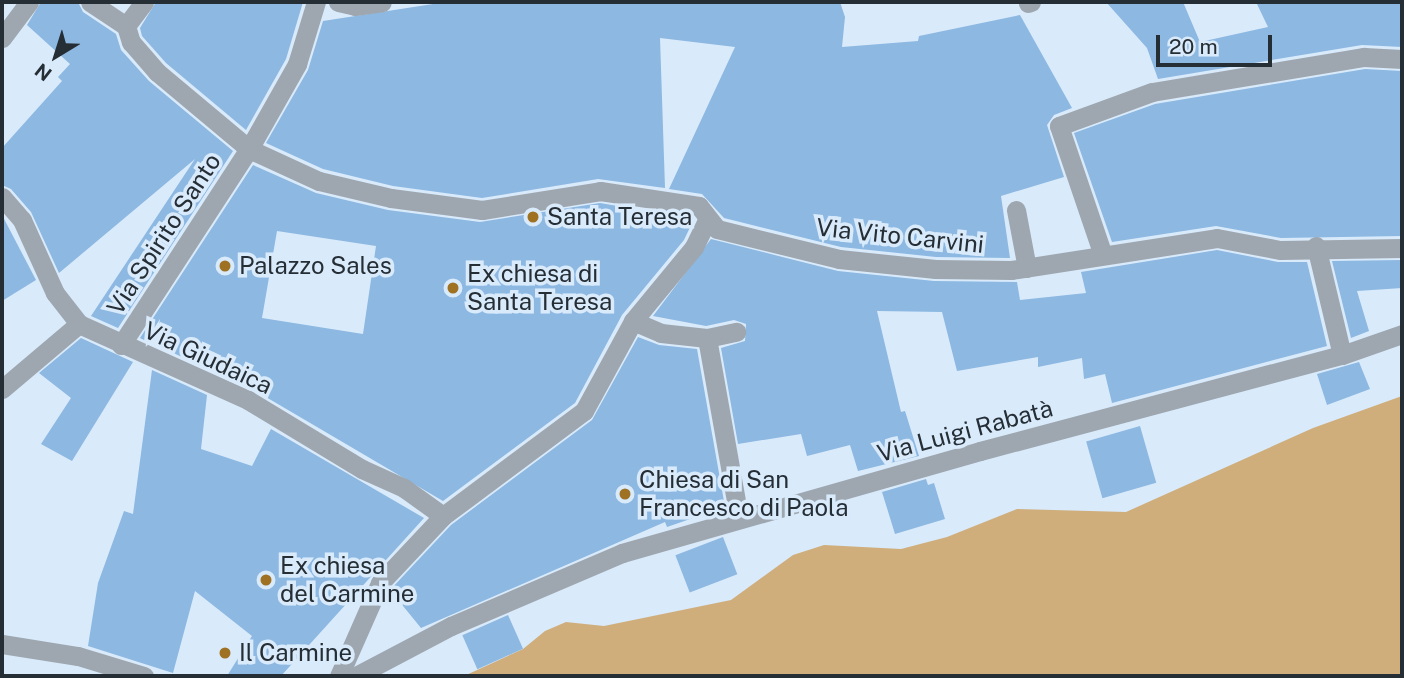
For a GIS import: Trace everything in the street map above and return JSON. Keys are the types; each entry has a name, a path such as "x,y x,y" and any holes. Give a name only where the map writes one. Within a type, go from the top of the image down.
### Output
{"street":[{"path":"2,38 29,2"},
{"path":"90,2 126,26 131,42 157,72 249,149"},
{"path":"126,26 144,2"},
{"name":"Via Spirito Santo","path":"121,345 249,149 297,64 316,2"},
{"path":"338,2 355,6 382,2"},
{"path":"1103,255 1059,126 1152,92 1364,57 1402,59"},
{"name":"Via Vito Carvini","path":"249,149 319,181 391,198 482,210 600,191 699,206 707,220 717,229 839,260 935,269 1027,268 1217,238 1280,250 1316,246 1402,248"},
{"name":"Via Giudaica","path":"2,197 22,220 55,293 79,324 248,400 362,470 404,488 443,516"},
{"path":"1016,210 1027,268"},
{"path":"339,676 380,583 443,516 584,411 633,321 694,247 707,220"},
{"path":"1316,246 1342,355"},
{"path":"633,321 661,333 707,338 736,332"},
{"path":"2,389 79,324"},
{"name":"Via Luigi Rabatà","path":"356,676 430,638 622,553 739,518 1342,355 1402,334"},
{"path":"707,338 739,518"},
{"path":"2,644 78,656 144,676"}],"shaded area":[{"path":"1402,396 1402,676 464,676 523,649 545,631 566,622 604,626 731,600 793,555 824,545 901,549 947,537 1017,509 1126,512 1313,428"}],"building":[{"path":"41,2 78,2 83,12 116,34 121,50 149,81 233,151 118,328 91,316 195,159 59,273 31,212 11,189 2,185 2,148 62,81 58,77 70,64 27,25"},
{"path":"156,2 303,2 286,59 246,130 166,63 142,36 140,28"},
{"path":"446,2 840,2 845,17 842,47 918,41 919,36 1020,15 1072,108 1054,115 1047,125 1064,177 1001,196 1010,258 936,257 841,247 724,218 702,194 669,189 735,47 660,38 665,188 598,179 482,198 393,186 323,169 266,143 308,70 323,21"},
{"path":"1106,2 1183,2 1200,42 1268,27 1256,2 1402,2 1402,47 1362,45 1158,79 1147,48"},
{"path":"1365,69 1402,71 1402,236 1281,238 1216,226 1112,242 1074,133 1155,104"},
{"path":"253,165 316,193 388,210 480,222 600,203 694,219 684,240 622,315 575,403 443,501 254,390 156,345 160,319 146,341 140,338","holes":["277,231 376,246 363,334 262,318"]},
{"path":"2,215 36,280 2,301"},
{"path":"711,239 838,271 934,281 1017,282 1020,300 1086,293 1081,272 1217,250 1278,262 1307,262 1327,346 1112,403 1105,374 1084,379 1082,358 1038,367 1038,357 957,371 942,312 877,311 901,412 905,411 919,456 858,471 850,445 807,456 801,434 738,444 721,348 745,341 746,324 734,320 706,326 653,316"},
{"path":"1402,260 1402,288 1357,291 1369,331 1351,338 1332,261"},
{"path":"638,337 659,345 697,349 725,507 667,527 665,522 421,628 390,590 451,525 592,420"},
{"path":"81,338 133,362 72,461 41,444 71,398 39,373"},
{"path":"1359,362 1370,389 1327,405 1317,374"},
{"path":"152,370 207,395 201,449 252,466 271,429 424,518 281,676 227,676 252,636 195,591 173,673 88,646 98,583 124,511 133,514"},
{"path":"1140,426 1156,483 1102,498 1086,441"},
{"path":"926,479 928,485 934,483 945,519 895,534 882,492"},
{"path":"723,537 737,574 690,593 675,555"},
{"path":"508,615 523,649 477,669 462,635"}],"place":[{"name":"Santa Teresa","path":"533,217"},
{"name":"Palazzo Sales","path":"225,266"},
{"name":"Ex chiesa di Santa Teresa","path":"453,288"},
{"name":"Chiesa di San Francesco di Paola","path":"625,494"},
{"name":"Ex chiesa del Carmine","path":"266,580"},
{"name":"Il Carmine","path":"225,653"}]}
